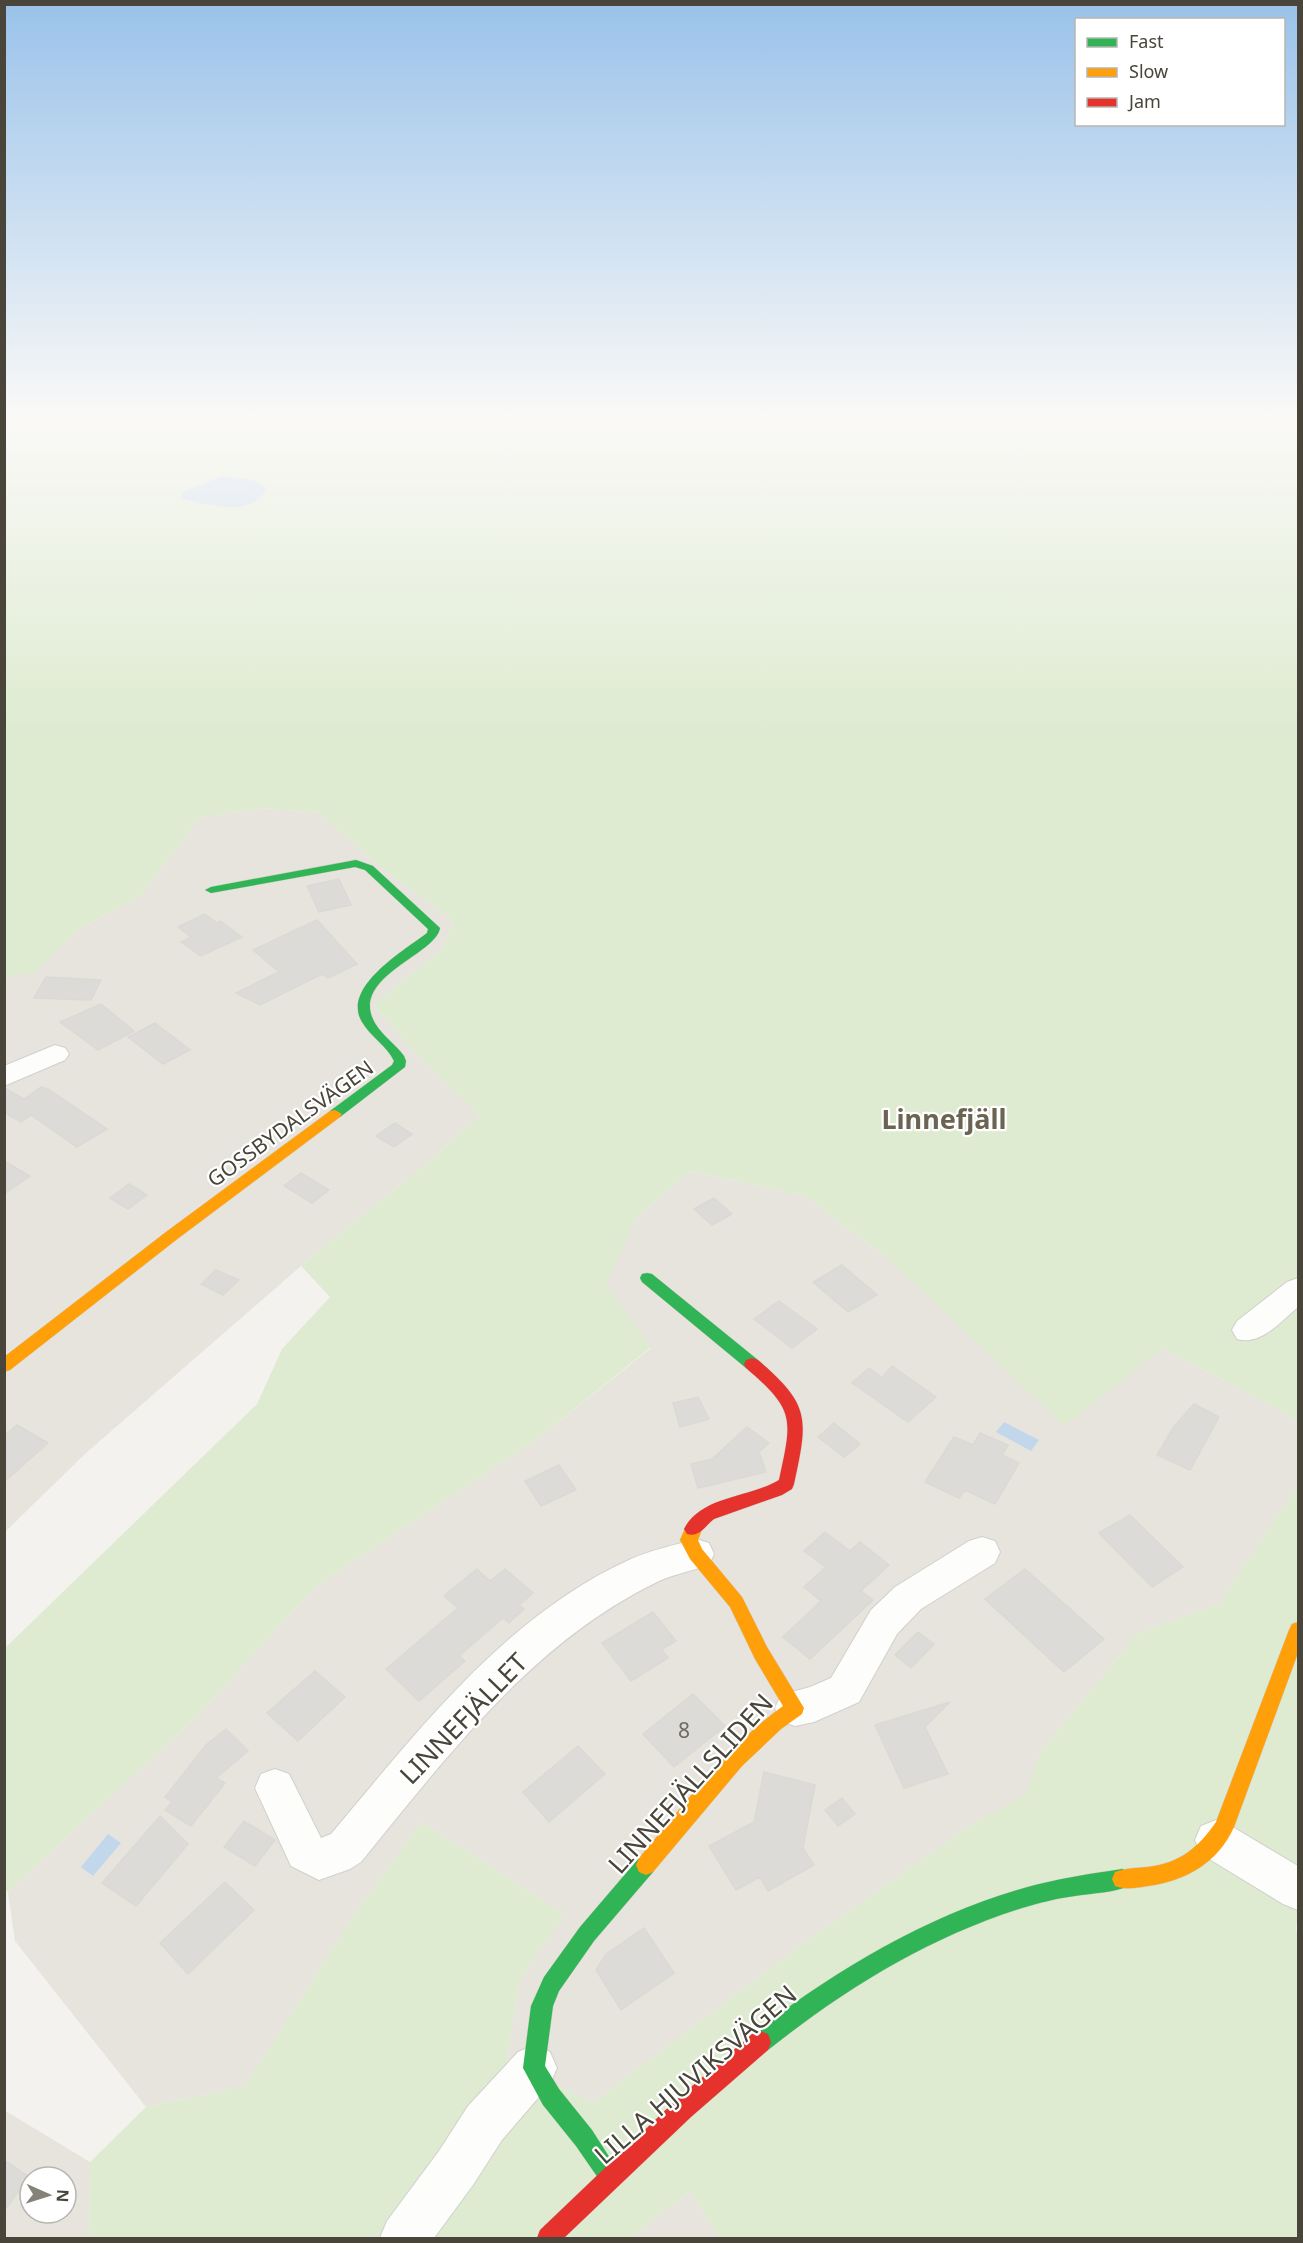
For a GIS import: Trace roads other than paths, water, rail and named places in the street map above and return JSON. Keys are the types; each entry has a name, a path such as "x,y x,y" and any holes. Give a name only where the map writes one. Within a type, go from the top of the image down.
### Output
{"street":[{"name":"GOSSBYDALSVÄGEN","path":"4,1366 171,1236 398,1067 400,1061 398,1056 367,1020 362,1004 369,986 433,934 434,927 428,921 369,868 356,863 211,890"},
{"path":"4,1077 55,1054"},
{"path":"647,1278 779,1386 795,1410 797,1425 795,1442 786,1484 777,1491 715,1511 695,1524 689,1540 696,1554"},
{"path":"1248,1330 1299,1290"},
{"path":"795,1708 813,1704 845,1690 884,1622 908,1598 982,1552"},
{"name":"LINNEFJÄLLSLIDEN","path":"534,2068 542,2006 551,1984 587,1934 740,1755 781,1717 795,1708 761,1653 736,1602 696,1554"},
{"name":"LINNEFJÄLLET","path":"275,1788 306,1852 319,1860 335,1855 346,1848 415,1765 496,1676 571,1612 621,1580 672,1558 696,1554"},
{"name":"LILLA HJUVIKSVÄGEN","path":"548,2238 721,2076 797,2013 837,1986 908,1944 980,1914 1021,1900 1087,1884 1166,1872 1195,1862 1216,1840 1224,1827 1299,1630"},
{"path":"1216,1840 1299,1889"},
{"path":"404,2238 456,2168 485,2122 534,2068 551,2097 611,2177"}],"water":[{"path":"1004,1422 1039,1440 1031,1451 996,1432"},
{"path":"108,1834 121,1843 93,1876 81,1867"}],"district":[{"name":"Linnefjäll","path":"944,1118"}]}
